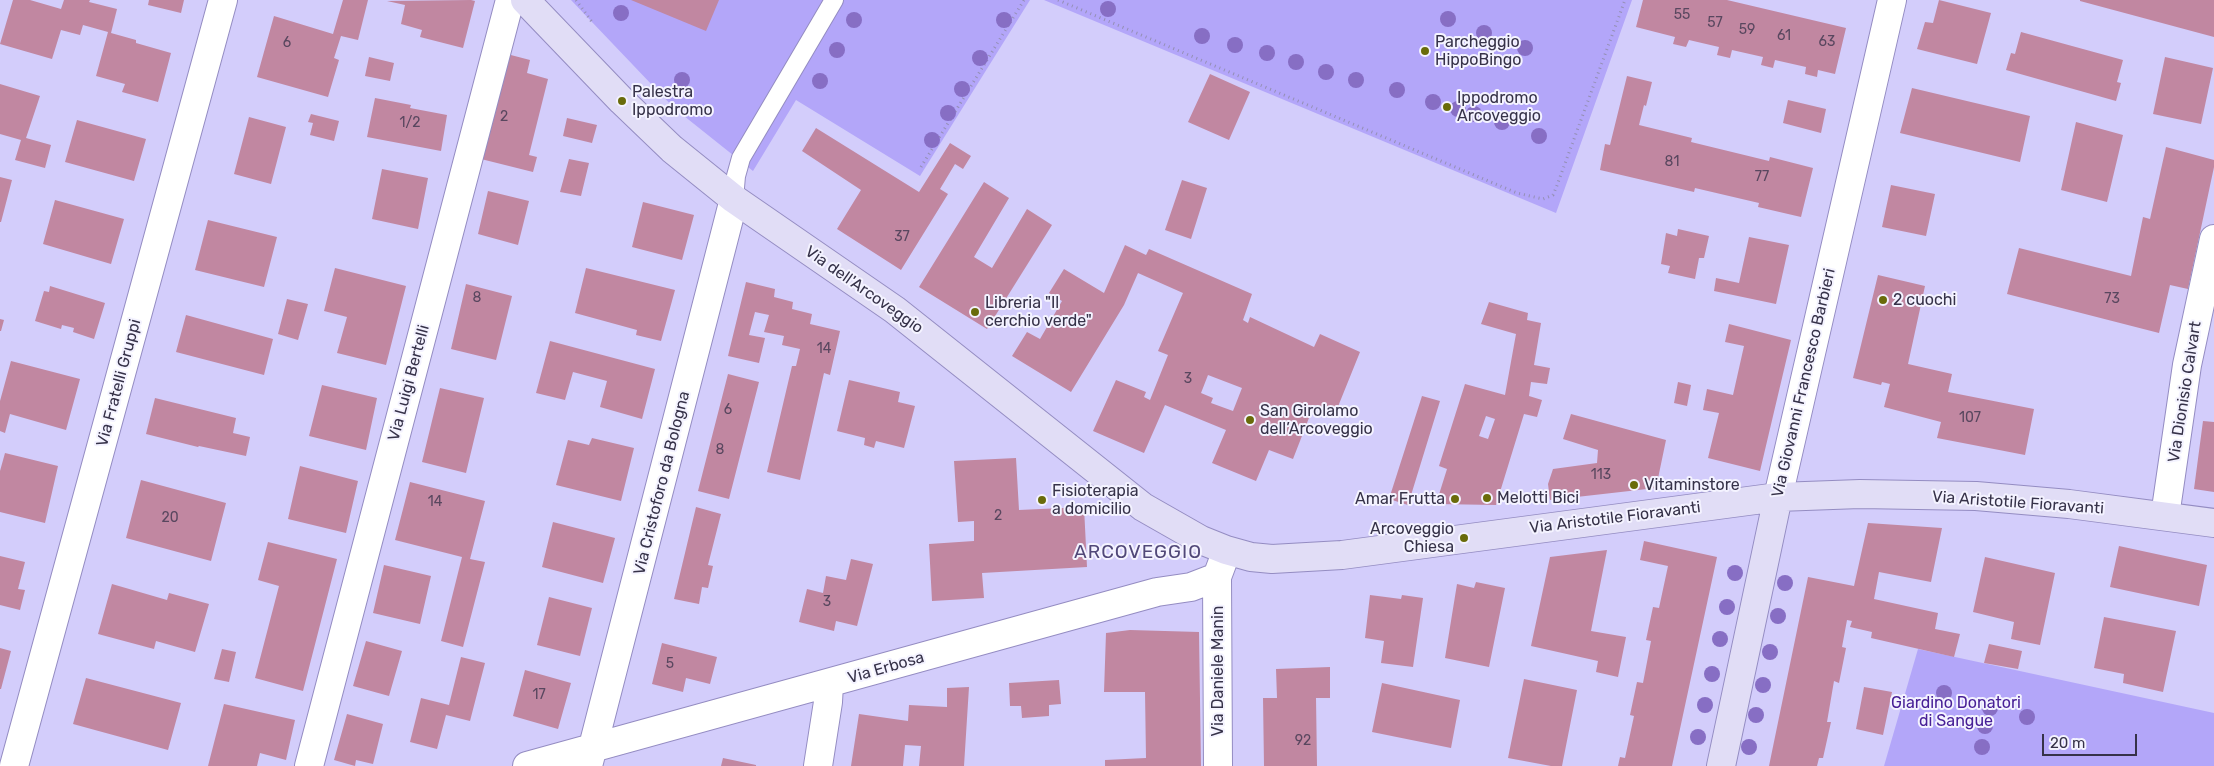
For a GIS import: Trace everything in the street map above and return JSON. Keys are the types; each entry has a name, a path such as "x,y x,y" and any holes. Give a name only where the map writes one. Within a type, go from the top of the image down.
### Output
{"street":[{"name":"Via Fratelli Gruppi","path":"14,766 223,0"},
{"name":"Via Luigi Bertelli","path":"309,766 510,0"},
{"name":"Via dell'Arcoveggio","path":"525,0 622,101 665,142 734,199 895,310 1143,508 1201,540 1226,550"},
{"name":"Via Giovanni Francesco Barbieri","path":"1721,766 1778,497 1892,0"},
{"name":"Via Cristoforo da Bologna","path":"590,757 734,199"},
{"name":"Via Dionisio Calvart","path":"2165,516 2187,365 2214,239"},
{"name":"Via Aristotile Fioravanti","path":"1226,550 1251,557 1272,559 1342,555 1778,497 1860,494 1976,496 2068,504 2214,523"},
{"path":"1217,577 1226,550"},
{"name":"Via Erbosa","path":"527,766 590,757 829,684 1157,592 1192,587 1217,577"},
{"name":"Via Daniele Manin","path":"1217,577 1218,766"},
{"path":"818,766 829,684"}],"lane":[{"path":"734,199 736,176 741,158 834,0"}],"path":[{"path":"921,167 1024,0"},
{"path":"1058,0 1508,189 1543,199 1553,195 1556,188 1624,0"}],"green space":[{"path":"571,0 1030,0 920,176 796,100 753,171 674,108"},
{"name":"Ippodromo Arcoveggio","path":"1044,0 1632,0 1556,213"},
{"name":"Giardino Donatori di Sangue","path":"1918,649 2214,713 2214,766 1884,766"}],"building":[{"path":"13,0 30,0 61,9 64,0 90,0 89,2 117,9 111,33 136,40 136,43 171,53 158,102 122,92 125,84 96,76 108,32 83,25 80,35 61,30 52,59 0,44"},
{"path":"149,0 184,0 181,13 148,5"},
{"path":"343,0 368,0 358,40 341,36 334,58 339,60 328,97 257,77 274,16 333,34"},
{"path":"631,0 719,0 706,31"},
{"path":"1643,0 1727,0 1846,28 1835,74 1818,70 1817,77 1805,74 1806,67 1775,60 1773,68 1761,65 1763,57 1732,50 1730,58 1717,55 1719,47 1689,40 1686,47 1673,44 1675,37 1636,27"},
{"path":"1939,0 1991,13 1977,64 1917,49 1925,22 1933,23"},
{"path":"2214,0 2214,37 2080,1"},
{"path":"387,1 475,1 463,48 420,37 422,30 401,24 405,5"},
{"path":"2021,32 2123,60 2117,82 2121,83 2116,101 2006,70 2011,53 2015,54"},
{"path":"507,54 530,60 527,73 548,79 529,155 537,157 533,172 481,159"},
{"path":"369,57 394,63 390,81 365,76"},
{"path":"2165,57 2213,68 2201,124 2153,114"},
{"path":"1210,74 1250,92 1229,140 1188,122"},
{"path":"1627,76 1652,82 1639,125 1692,138 1691,142 1769,161 1770,157 1813,168 1801,217 1758,207 1759,203 1695,188 1694,192 1600,170 1605,144 1610,145"},
{"path":"0,84 40,96 26,138 51,145 45,168 15,160 21,140 0,134"},
{"path":"1912,88 2030,116 2020,162 1900,133"},
{"path":"375,98 411,105 410,108 447,115 441,151 367,137"},
{"path":"1788,100 1826,109 1821,133 1783,123"},
{"path":"311,114 339,121 334,141 310,135 313,123 308,122"},
{"path":"249,117 286,127 271,184 234,174"},
{"path":"567,118 597,125 592,143 563,136"},
{"path":"77,120 146,139 134,181 65,162"},
{"path":"2076,122 2123,135 2107,202 2061,190"},
{"path":"816,128 919,192 950,143 971,156 963,169 955,164 940,189 948,194 901,270 837,229 861,190 802,151"},
{"path":"2166,147 2214,160 2214,167 2188,289 2170,285 2159,333 2007,294 2019,248 2131,276 2143,217 2150,219"},
{"path":"569,159 589,163 581,196 560,192"},
{"path":"382,169 428,178 418,229 372,219"},
{"path":"0,177 12,180 1,222 0,222"},
{"path":"1182,180 1207,188 1191,239 1165,230"},
{"path":"984,182 1009,198 974,257 992,268 1027,209 1052,225 987,329 919,287"},
{"path":"1891,185 1935,194 1926,236 1882,227"},
{"path":"488,191 529,201 518,245 478,234"},
{"path":"55,200 124,219 111,264 43,244"},
{"path":"643,202 694,215 682,260 632,247"},
{"path":"208,220 277,237 264,287 195,270"},
{"path":"1678,229 1709,236 1704,258 1699,258 1695,279 1668,273 1670,266 1661,264 1666,233 1677,236"},
{"path":"1749,237 1789,245 1776,304 1714,291 1716,278 1739,283"},
{"path":"1125,245 1146,255 1149,249 1252,294 1243,320 1248,323 1250,317 1314,347 1320,334 1360,352 1335,414 1314,405 1293,459 1269,450 1256,481 1212,463 1226,430 1165,405 1144,453 1093,431 1116,380 1146,392 1144,397 1150,400 1168,355 1158,351 1183,293 1138,273 1124,305 1071,392 1012,356 1027,332 1040,339 1062,301 1049,293 1064,269 1104,293","holes":["1208,375 1242,388 1233,411 1211,403 1213,398 1201,393"]},
{"path":"335,268 406,286 386,365 337,353 347,317 324,311"},
{"path":"586,268 675,290 661,341 636,335 637,330 575,313"},
{"path":"1878,275 1925,286 1908,364 1952,374 1948,392 2034,409 2025,455 1937,438 1941,422 1884,407 1890,384 1882,382 1881,385 1853,378"},
{"path":"746,282 775,289 774,297 793,302 792,309 812,314 810,324 840,331 830,375 824,373 800,480 767,472 792,366 796,366 800,349 782,345 784,336 764,332 769,315 755,312 749,335 765,338 759,363 728,356"},
{"path":"466,284 512,296 496,360 451,349"},
{"path":"50,286 105,303 94,339 73,332 74,328 62,325 61,329 35,321 44,291 49,292"},
{"path":"287,299 308,304 298,340 278,334"},
{"path":"1489,302 1528,313 1527,320 1541,323 1534,365 1550,368 1547,384 1531,382 1529,396 1542,400 1537,417 1524,414 1496,505 1436,504 1447,469 1439,466 1465,384 1505,395 1516,334 1481,324","holes":["1486,416 1495,419 1488,439 1479,436"]},
{"path":"186,315 273,339 264,375 176,352"},
{"path":"0,319 4,320 1,331 0,331"},
{"path":"1729,324 1791,340 1760,471 1708,458 1719,413 1703,410 1707,389 1733,395 1744,346 1725,342"},
{"path":"550,341 655,369 642,419 600,407 607,381 573,372 565,400 536,393"},
{"path":"11,361 80,379 66,430 10,414 5,433 0,431 0,401"},
{"path":"728,374 759,382 729,499 698,491"},
{"path":"849,380 900,392 898,402 915,406 904,448 876,441 874,448 864,445 865,438 837,431"},
{"path":"1678,382 1691,385 1687,406 1674,403"},
{"path":"322,385 377,398 366,450 309,436"},
{"path":"440,388 484,398 466,473 422,462"},
{"path":"1422,396 1440,401 1408,505 1389,499"},
{"path":"155,398 236,418 233,433 250,437 246,456 198,447 146,434"},
{"path":"1571,414 1666,440 1656,488 1550,500 1548,484 1553,469 1597,463 1598,450 1563,439"},
{"path":"2203,421 2214,422 2214,492 2194,489"},
{"path":"592,438 634,448 621,501 556,485 568,440 589,445"},
{"path":"5,453 58,466 45,523 0,512 0,471"},
{"path":"1016,458 1019,510 1084,507 1087,567 982,573 984,598 932,601 929,544 974,541 974,521 958,522 954,461"},
{"path":"300,466 358,481 346,533 288,519"},
{"path":"141,480 226,503 211,561 126,538"},
{"path":"410,482 485,501 470,559 485,562 463,647 441,641 462,557 395,540"},
{"path":"696,507 721,514 708,565 713,566 708,588 702,587 699,604 674,599"},
{"path":"553,522 615,538 603,583 542,567"},
{"path":"1868,523 1942,528 1931,582 1879,572 1874,599 1938,613 1935,629 1960,634 1954,657 1871,638 1872,632 1850,627 1852,621 1847,620 1842,647 1846,648 1839,683 1834,681 1827,722 1831,722 1823,758 1819,758 1817,766 1769,766 1808,577 1854,586"},
{"path":"1644,541 1717,557 1672,766 1618,766 1620,757 1625,758 1634,716 1630,715 1637,682 1643,683 1651,641 1646,640 1653,607 1659,608 1668,566 1640,560"},
{"path":"268,542 337,559 303,691 255,678 279,586 258,580"},
{"path":"2119,546 2207,565 2199,606 2110,587"},
{"path":"1607,550 1591,631 1626,637 1618,677 1596,672 1598,661 1531,646 1550,557"},
{"path":"0,556 25,562 18,589 25,590 20,610 0,605"},
{"path":"1985,557 2055,573 2040,645 2011,639 2014,622 1973,612"},
{"path":"851,559 873,564 857,626 836,621 834,631 799,622 807,589 823,593 826,576 846,580"},
{"path":"384,565 431,576 420,624 373,613"},
{"path":"1476,582 1505,588 1489,667 1445,658 1457,584 1474,588"},
{"path":"112,584 167,600 169,593 209,604 195,652 156,641 154,649 98,634"},
{"path":"1370,595 1401,599 1402,595 1423,598 1413,667 1381,663 1384,641 1365,638"},
{"path":"549,597 592,608 580,656 537,645"},
{"path":"2104,617 2176,631 2163,692 2123,683 2124,674 2094,668"},
{"path":"1130,630 1199,632 1201,766 1105,766 1105,760 1146,758 1145,692 1104,692 1106,633"},
{"path":"366,641 402,651 389,696 353,686"},
{"path":"662,643 717,657 710,684 686,678 683,692 652,684"},
{"path":"1989,644 2022,651 2018,669 1984,663"},
{"path":"0,648 11,651 1,689 0,689"},
{"path":"222,649 236,652 229,682 214,679"},
{"path":"461,657 485,663 470,721 446,715 437,749 410,742 421,698 449,705"},
{"path":"1330,667 1330,698 1316,698 1317,766 1264,766 1263,698 1277,698 1276,669"},
{"path":"525,670 571,683 558,729 513,716"},
{"path":"86,678 181,703 168,750 73,724"},
{"path":"1524,679 1577,690 1562,766 1551,766 1508,758"},
{"path":"1059,680 1061,704 1049,705 1049,716 1022,718 1021,706 1010,706 1009,683"},
{"path":"1382,683 1460,700 1451,748 1372,732"},
{"path":"969,687 964,766 919,766 921,746 905,745 903,766 851,766 859,714 908,721 909,705 947,707 947,688"},
{"path":"1864,687 1892,692 1883,735 1856,729"},
{"path":"224,704 295,720 286,760 260,753 257,766 208,766"},
{"path":"347,714 383,724 373,764 356,760 355,766 334,760"},
{"path":"723,758 756,765 756,766 721,766"}],"place":[{"name":"Parcheggio HippoBingo","path":"1425,51"},
{"name":"Palestra Ippodromo","path":"622,101"},
{"name":"Ippodromo Arcoveggio","path":"1447,107"},
{"name":"2 cuochi","path":"1883,300"},
{"name":"Libreria \"Il cerchio verde\"","path":"975,312"},
{"name":"San Girolamo dell’Arcoveggio","path":"1250,420"},
{"name":"Vitaminstore","path":"1634,485"},
{"name":"Melotti Bici","path":"1487,498"},
{"name":"Amar Frutta","path":"1455,499"},
{"name":"Fisioterapia a domicilio","path":"1042,500"},
{"name":"Arcoveggio Chiesa","path":"1464,538"}],"district":[{"name":"ARCOVEGGIO","path":"1138,553"}]}
